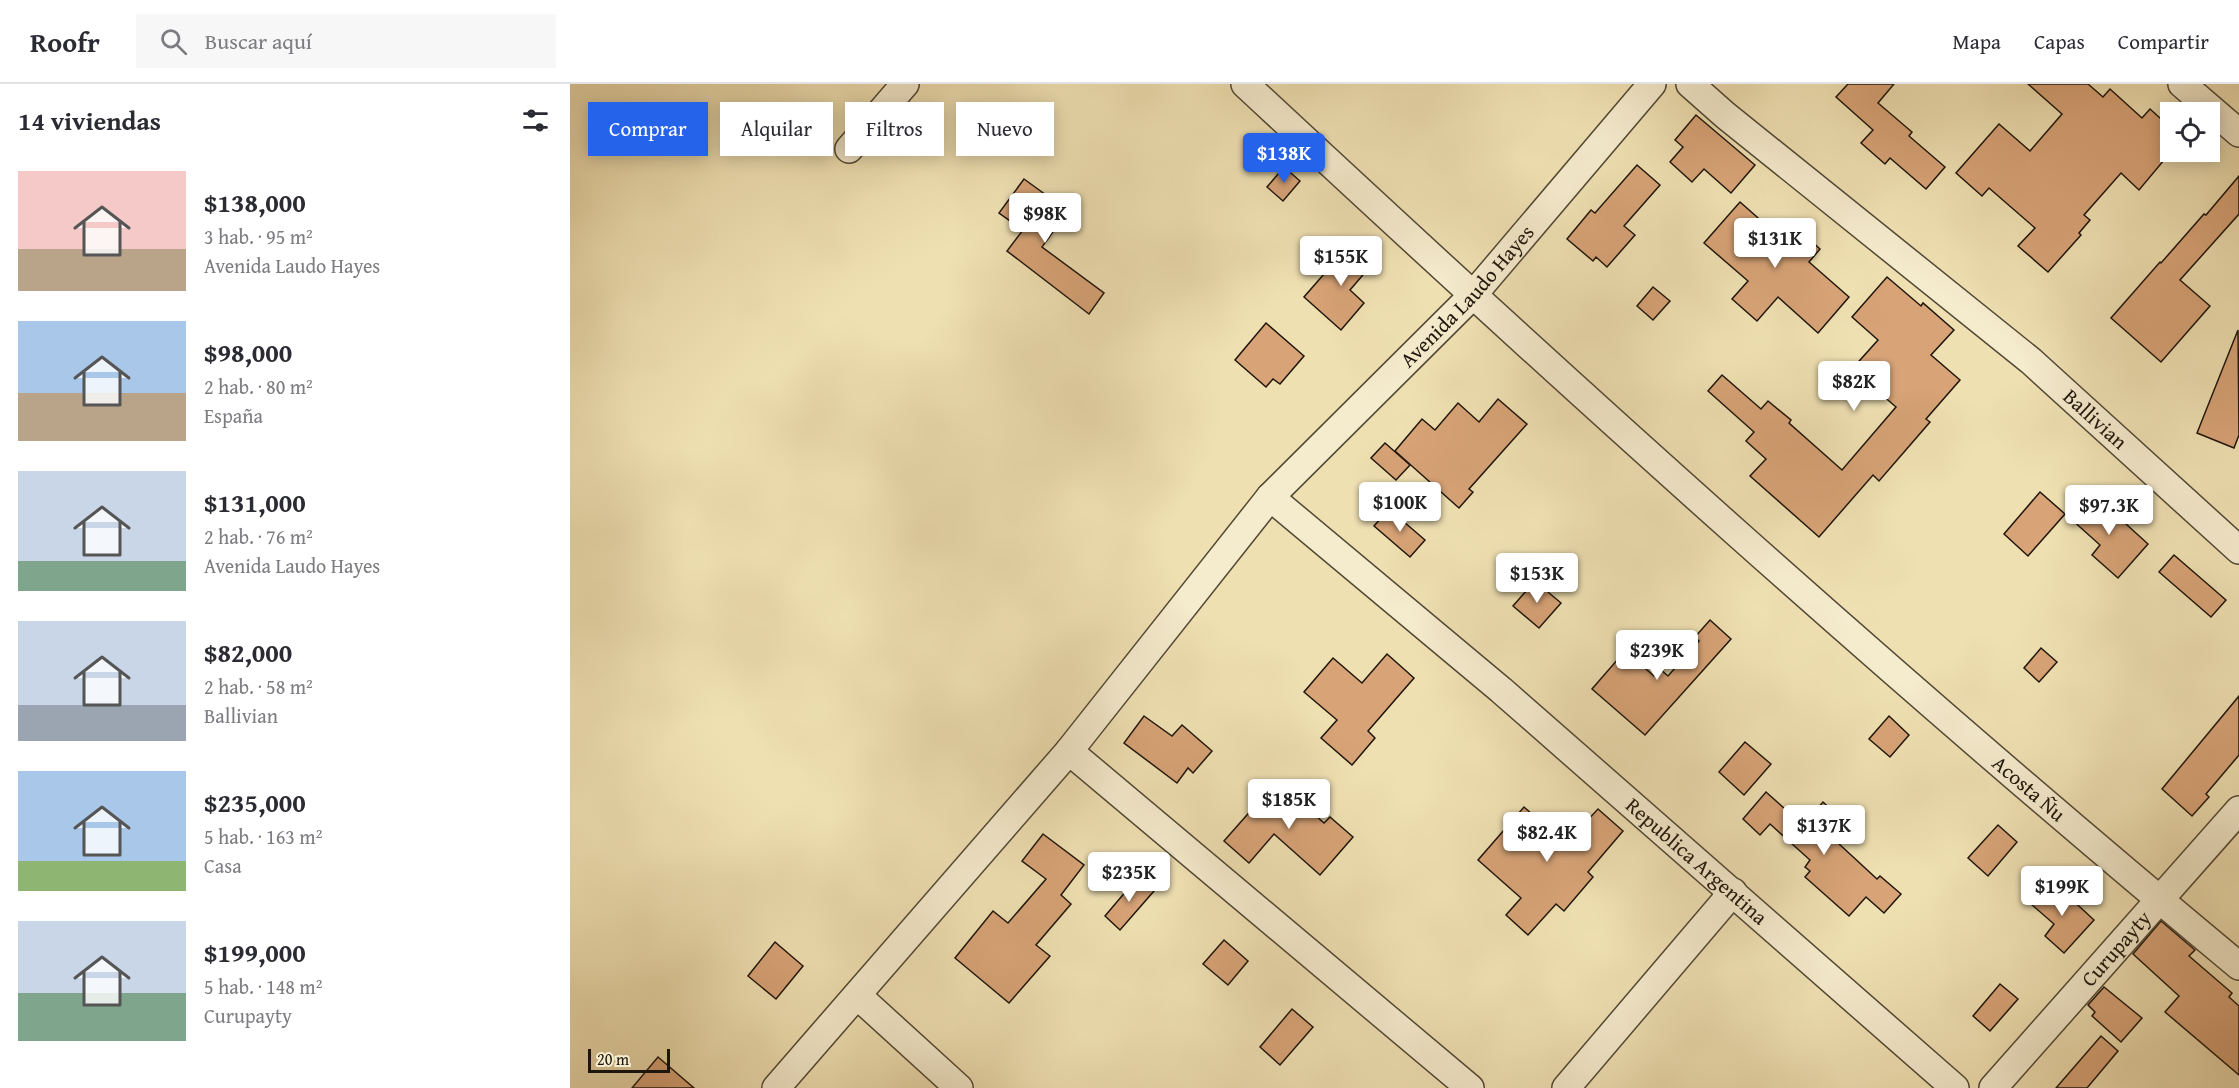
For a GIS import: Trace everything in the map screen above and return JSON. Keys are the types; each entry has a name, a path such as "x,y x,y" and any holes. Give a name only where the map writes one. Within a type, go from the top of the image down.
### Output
{"street":[{"path":"889,102 904,84"},
{"name":"Acosta Ñu","path":"1245,84 1472,296 1821,609 2239,966"},
{"name":"Avenida Laudo Hayes","path":"776,1088 1069,751 1270,497 1472,296 1652,84"},
{"name":"Ballivian","path":"1690,84 1734,123 2031,361 2239,550"},
{"path":"2182,84 2237,128"},
{"name":"Republica Argentina","path":"1270,497 1501,690 1955,1088"},
{"path":"1069,751 1470,1088"},
{"name":"Curupayty","path":"1994,1088 2239,810"},
{"path":"1566,1088 1733,892"},
{"path":"858,996 959,1088"}],"building":[{"path":"1848,84 1894,84 1878,103 1912,132 1909,136 1945,167 1926,189 1890,158 1885,164 1861,143 1873,130 1836,97"},
{"path":"2028,84 2088,84 2103,97 2110,89 2142,118 2150,109 2160,118 2160,162 2162,162 2139,190 2121,173 2084,215 2090,220 2079,233 2081,235 2048,272 2018,246 2035,228 1989,188 1982,196 1956,173 1999,124 2030,151 2062,114"},
{"path":"1696,115 1755,165 1731,193 1704,169 1692,182 1670,162 1683,147 1675,140"},
{"path":"1637,165 1660,185 1624,226 1635,235 1607,267 1596,257 1593,261 1567,239 1591,210 1595,213"},
{"path":"1284,167 1300,181 1283,201 1267,187"},
{"path":"2239,176 2239,214 2180,280 2210,306 2161,362 2111,318"},
{"path":"1024,179 1068,211 1042,247 1104,293 1089,314 1007,251 1023,230 999,213"},
{"path":"1740,202 1783,240 1795,226 1820,249 1809,262 1849,297 1818,333 1778,297 1757,321 1732,299 1748,281 1704,243"},
{"path":"1352,242 1374,262 1350,290 1364,303 1341,330 1304,297"},
{"path":"1887,277 1921,306 1923,303 1954,330 1931,355 1960,380 1926,419 1930,422 1879,481 1873,475 1819,537 1750,476 1766,459 1746,441 1754,432 1708,391 1722,375 1761,409 1768,401 1842,470 1896,407 1852,369 1878,340 1852,317"},
{"path":"1653,287 1670,301 1653,320 1637,306"},
{"path":"1266,323 1304,356 1280,384 1273,379 1266,387 1235,360"},
{"path":"2238,330 2239,435 2234,448 2197,433"},
{"path":"1498,399 1527,424 1469,489 1473,492 1459,508 1395,451 1422,419 1435,430 1458,403 1479,422"},
{"path":"1385,443 1410,465 1396,480 1371,458"},
{"path":"2040,492 2065,514 2028,556 2004,534"},
{"path":"2093,494 2148,544 2118,578 2092,555 2100,545 2071,519"},
{"path":"1389,509 1425,540 1410,557 1374,526"},
{"path":"2174,555 2226,600 2211,617 2159,572"},
{"path":"1535,581 1561,603 1539,628 1513,606"},
{"path":"1710,620 1731,639 1645,735 1592,689 1625,651 1654,676 1660,669 1668,676 1699,641 1695,637"},
{"path":"2041,648 2057,662 2039,682 2024,668"},
{"path":"1387,654 1414,678 1368,731 1375,738 1352,765 1321,738 1337,720 1304,692 1333,658 1362,683"},
{"path":"2239,696 2239,755 2206,794 2209,797 2192,816 2162,789"},
{"path":"1144,716 1172,736 1182,725 1212,751 1193,773 1188,768 1177,783 1124,743"},
{"path":"1889,716 1909,735 1890,757 1869,739"},
{"path":"1745,742 1771,764 1744,795 1719,772"},
{"path":"1277,781 1324,823 1330,817 1353,837 1320,875 1274,834 1249,863 1224,841"},
{"path":"1766,792 1803,825 1823,802 1838,816 1825,831 1877,879 1880,876 1901,894 1884,913 1866,897 1849,916 1805,877 1810,871 1805,867 1810,860 1770,824 1760,835 1743,819"},
{"path":"1524,807 1558,837 1575,816 1584,824 1598,809 1623,831 1588,872 1593,877 1564,911 1556,904 1528,935 1506,915 1521,898 1478,860"},
{"path":"1998,825 2017,842 1988,876 1968,858"},
{"path":"1043,834 1084,865 1061,895 1071,904 1036,945 1050,956 1009,1003 955,958 993,911 1008,923 1046,879 1022,861"},
{"path":"1138,877 1154,891 1120,930 1105,916"},
{"path":"2052,881 2094,920 2064,953 2045,936 2054,924 2031,904"},
{"path":"2161,921 2195,950 2189,956 2232,993 2229,997 2239,1006 2239,1075 2165,1012 2179,996 2133,954"},
{"path":"1224,940 1248,961 1228,985 1203,964"},
{"path":"775,942 803,966 776,999 748,976"},
{"path":"2000,984 2018,999 1990,1031 1973,1016"},
{"path":"2104,987 2142,1018 2121,1042 2092,1016 2095,1012 2088,1005"},
{"path":"1292,1009 1313,1027 1280,1065 1260,1047"},
{"path":"2101,1036 2118,1051 2087,1088 2056,1088"},
{"path":"658,1057 694,1088 632,1088"}]}
